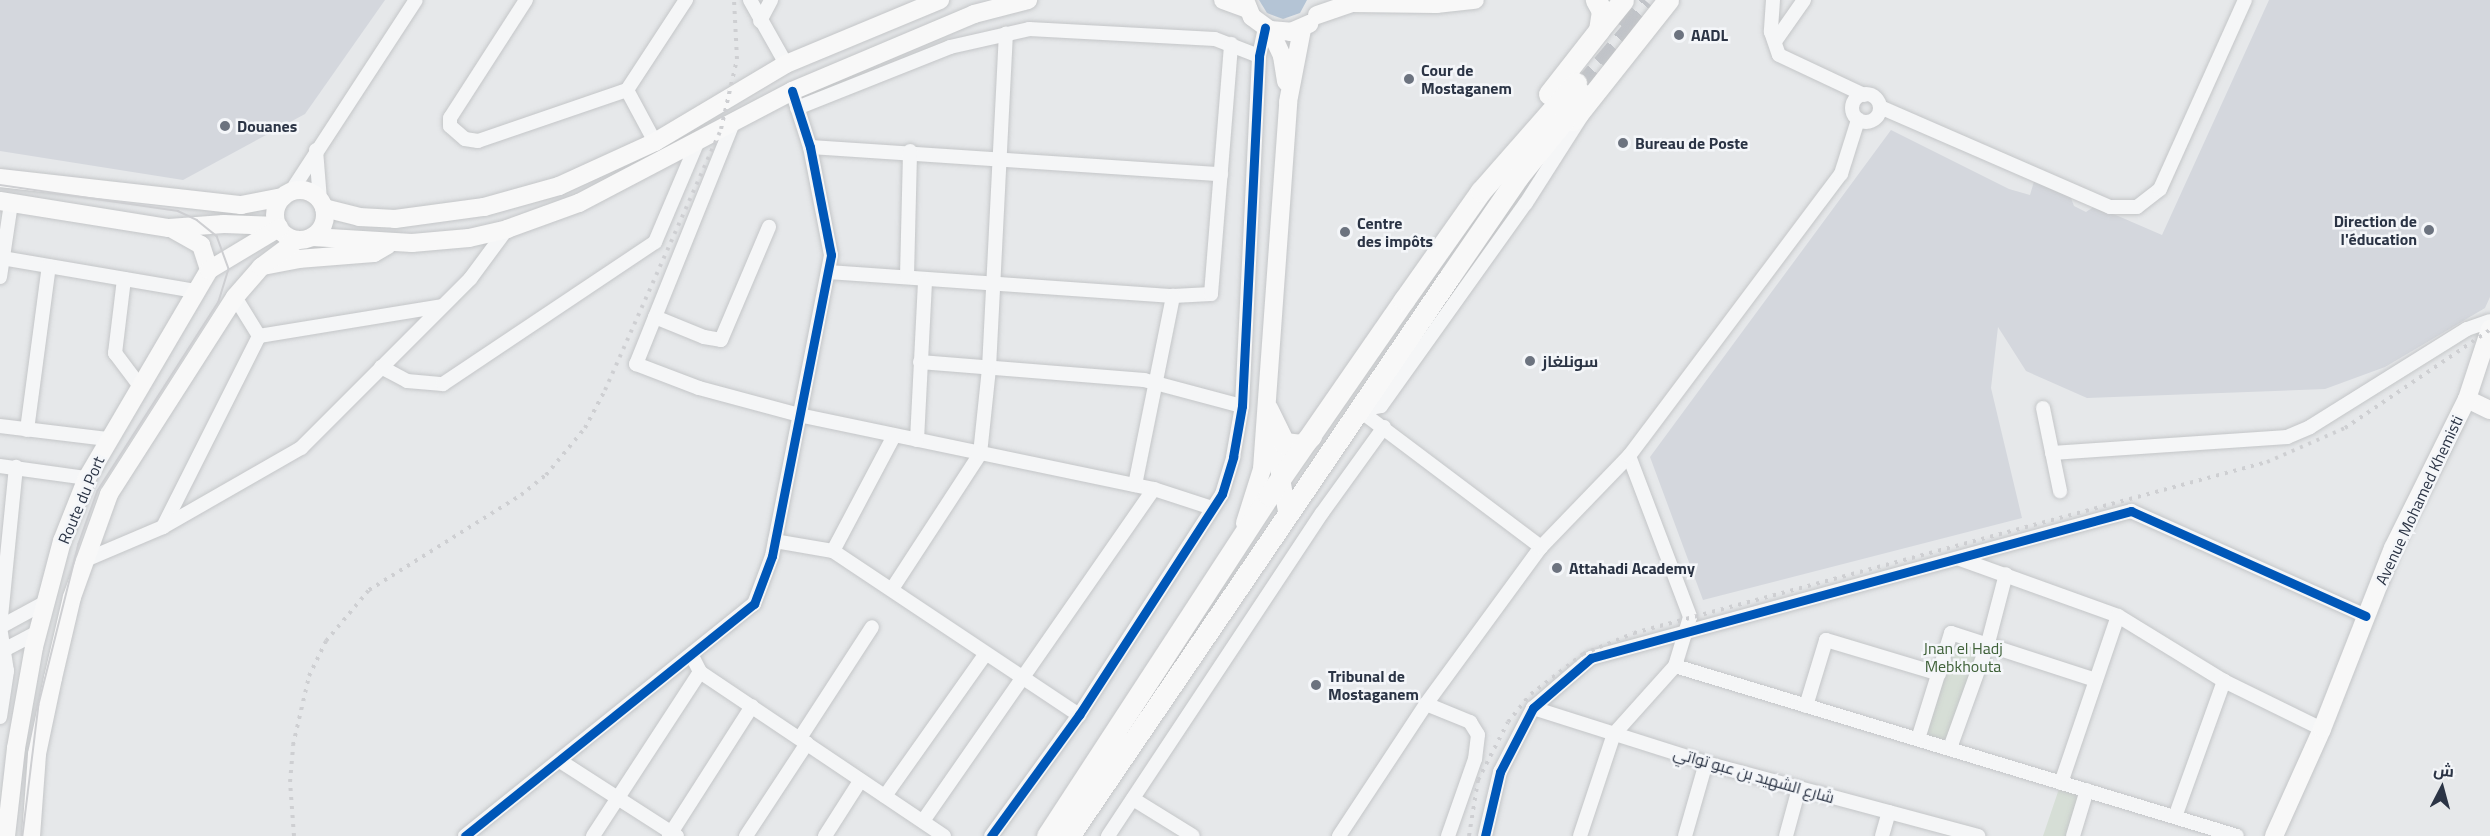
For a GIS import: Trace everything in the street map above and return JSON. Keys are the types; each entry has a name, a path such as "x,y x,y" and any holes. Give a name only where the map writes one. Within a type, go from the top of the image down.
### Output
{"highway":[{"path":"1596,0 1602,11 1599,30"},
{"path":"1047,836 1281,479 1526,124 1623,0"},
{"path":"1481,191 1583,91 1668,0"},
{"path":"1069,836 1518,177 1583,91"},
{"path":"1268,411 1284,443 1302,445 1314,434"}],"main road":[{"path":"0,178 241,205 306,191 322,204 377,219 474,209 559,186 655,142 786,64 940,0"},
{"path":"305,239 392,243 459,239 507,228 579,203 733,123 795,99 974,14 1028,0"},
{"path":"1223,0 1247,5 1267,29 1282,57 1288,102"},
{"path":"1235,546 1262,469 1268,411 1288,102 1302,29 1320,7 1340,4 1475,0"},
{"path":"1267,29 1280,33 1302,29"},
{"path":"278,227 276,210 287,195"},
{"path":"5,202 169,228 224,224 278,227 305,239 322,256"},
{"path":"305,239 324,224 322,204"},
{"name":"Route du Port","path":"6,836 16,748 44,603 62,540 87,478 107,439 209,270 278,227"},
{"path":"169,228 201,245 209,270"},
{"name":"Route du Port","path":"32,836 37,754 83,561 120,474 235,297 261,267 305,239"},
{"path":"261,267 322,256 374,253 392,243"},
{"name":"Avenue Mohamed Khemisti","path":"2274,836 2322,729 2392,548 2467,399 2490,329"},
{"path":"2467,399 2490,410"},
{"path":"1268,411 1288,516"}],"street":[{"path":"287,195 416,0"},
{"path":"526,0 450,118 455,133 478,141 627,90 686,0"},
{"path":"750,0 786,64"},
{"path":"760,21 771,0"},
{"path":"1776,40 1804,0"},
{"path":"1772,2 1771,32 1776,40 1779,55 1864,95 1875,97 1880,107 2110,207 2137,207 2160,189 2245,0"},
{"path":"473,834 754,604 775,541 831,255 810,147 795,99 950,47 1006,33 1047,28 1215,39 1259,56"},
{"path":"991,836 1079,715 1222,494 1233,457 1242,406 1259,56 1267,29"},
{"path":"892,589 980,454 989,368 990,284 1006,33"},
{"path":"828,272 1173,296 1211,294 1231,44"},
{"path":"627,90 655,142"},
{"path":"1359,410 1381,406 1526,203 1583,91"},
{"path":"1339,836 1426,704 1541,547 1629,456 1841,174 1858,120 1853,105 1864,95"},
{"path":"1858,120 1870,122 1880,107"},
{"path":"733,123 636,364 699,388 799,415 1154,489 1212,508"},
{"path":"381,367 407,381 443,384 655,242 697,143"},
{"path":"810,147 910,151 1221,174"},
{"path":"316,148 322,204"},
{"path":"906,276 910,151"},
{"path":"0,278 5,202"},
{"path":"655,317 704,337 721,340 769,227"},
{"path":"83,561 163,527 300,448 442,306 494,250 507,228"},
{"path":"2,258 195,291"},
{"path":"27,430 49,266"},
{"path":"124,279 115,353 140,385"},
{"path":"917,440 926,280"},
{"path":"1135,485 1173,296"},
{"path":"235,297 259,336"},
{"path":"259,336 442,306"},
{"path":"2052,453 2287,436 2310,427 2466,329 2490,321"},
{"path":"163,527 259,336"},
{"path":"920,362 1156,383 1242,406"},
{"path":"2043,408 2060,491"},
{"path":"1359,410 1541,547"},
{"path":"0,426 107,439"},
{"path":"1108,836 1322,513 1384,427"},
{"path":"833,551 894,436"},
{"path":"1580,836 1614,734 1675,666 1684,630 1690,617 1629,456"},
{"path":"0,466 87,478"},
{"path":"0,717 8,671 2,651 0,627 16,467"},
{"path":"923,821 1154,489"},
{"path":"1485,836 1500,772 1533,708 1591,658 1684,630 1960,559 2131,511 2366,616"},
{"path":"775,541 833,551 1079,715"},
{"path":"1960,559 2118,616 2224,681 2322,729"},
{"path":"1950,748 1988,643 2006,574"},
{"path":"0,627 44,603"},
{"path":"2061,783 2118,616"},
{"path":"746,836 872,627"},
{"path":"2,651 38,632"},
{"path":"1918,739 1951,633 1988,643 2096,680"},
{"path":"1806,706 1826,640 1939,674"},
{"path":"885,796 986,655"},
{"path":"693,656 700,672 944,836"},
{"path":"1675,666 2237,836"},
{"path":"594,836 700,672"},
{"path":"2175,817 2224,681"},
{"path":"1426,704 1470,722 1478,735 1475,759 1448,836"},
{"path":"560,761 672,835 752,705"},
{"name":"شارع الشهيد بن عبو تواتي","path":"1533,708 1706,763 1978,836"},
{"path":"1685,836 1706,763"},
{"path":"825,836 860,781"},
{"path":"1785,836 1799,788"},
{"path":"2073,836 2087,790"},
{"path":"1133,799 1193,836"},
{"path":"1882,836 1889,812"},
{"path":"1164,836 1172,824"}],"shaded area":[{"path":"0,0 385,0 305,114 183,180 0,151"},
{"path":"2269,0 2490,0 2490,297 2485,308 2385,367 2325,389 2087,398 2026,371 1998,327 1991,388 2022,518 1703,600 1650,457 1891,130 2009,189 2030,195 2035,178 2069,193 2074,206 2086,212 2095,206 2162,235"}],"green space":[{"name":"Jnan el Hadj Mebkhouta","path":"1951,633 1988,643 1950,748 1918,739"},
{"path":"2061,783 2087,790 2073,836 2043,836"}],"water":[{"path":"1259,0 1307,0 1300,13 1283,19 1267,13"}],"tunnel":[{"path":"1623,27 1646,0"},
{"path":"1582,88 1640,20"}],"tram line":[{"path":"0,185 178,211 197,220 217,236 229,269 219,302 98,491 79,544 39,705 23,836"}],"railway":[{"path":"294,836 290,782 293,745 309,676 326,641 369,590 521,495 546,475 585,428 605,390 721,129 737,59 734,0"},
{"path":"1469,836 1478,780 1508,722 1531,694 1583,654 1634,633 2267,462 2345,428 2490,330"}],"cycle path":[{"path":"991,836 1079,715 1222,494 1233,457 1242,406 1259,56 1265,28"},
{"path":"465,836 754,604 772,556 831,255 810,147 792,91"},
{"path":"1485,836 1500,772 1533,708 1591,658 2131,511 2366,616"}],"place":[{"name":"AADL","path":"1679,35"},
{"name":"Cour de Mostaganem","path":"1409,79"},
{"name":"Douanes","path":"225,126"},
{"name":"Bureau de Poste","path":"1623,143"},
{"name":"Direction de l'éducation","path":"2429,230"},
{"name":"Centre des impôts","path":"1345,232"},
{"name":"سونلغاز","path":"1530,361"},
{"name":"Attahadi Academy","path":"1557,568"},
{"name":"Tribunal de Mostaganem","path":"1316,685"}]}
